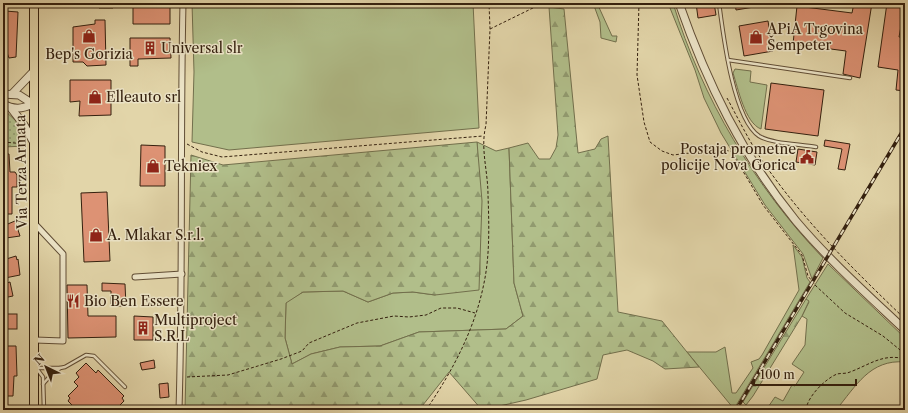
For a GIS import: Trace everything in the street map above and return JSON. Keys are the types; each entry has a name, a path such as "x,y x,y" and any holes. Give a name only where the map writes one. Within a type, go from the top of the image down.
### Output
{"main road":[{"name":"Via Terza Armata","path":"34,3 33,104 36,368 34,410"}],"street":[{"path":"179,410 182,274 180,140 183,3"},
{"path":"679,3 696,52 721,107 743,145 796,220 820,248 905,330"},
{"path":"12,94 34,71"},
{"path":"3,94 19,95 33,104"},
{"path":"3,104 11,108 24,124 34,145"},
{"path":"11,108 24,108 33,104"},
{"path":"35,224 63,254 63,341 35,340"},
{"path":"135,277 182,274"}],"lane":[{"path":"719,3 728,60 738,98 746,118 754,132 766,139 816,147"},
{"path":"728,60 850,78"},
{"path":"36,368 66,367 86,355 94,356 125,387"},
{"path":"36,368 42,374 44,410"},
{"path":"43,384 60,368"}],"path":[{"path":"426,410 451,371 476,313 484,283 488,254 488,193 483,136 486,125 490,29 489,3"},
{"path":"490,29 537,6 550,3"},
{"path":"639,3 637,75 643,114 650,142 662,151 672,155 719,150 731,151 763,205 802,255 808,276 816,286 845,313 884,336 905,354"},
{"path":"725,95 768,168 803,214 845,261 905,319"},
{"path":"180,140 202,152 222,157 483,136"},
{"path":"3,142 34,145"},
{"path":"180,377 228,375 281,359 302,351 308,343 357,323 394,316 409,317 426,314 440,308 457,308 476,313"},
{"path":"806,410 806,404 822,384 838,374 848,373 876,359 896,356 905,359"}],"green space":[{"path":"192,3 473,3 479,128 229,150 192,142 194,72"},
{"path":"593,3 597,3 612,36 617,36 616,42 601,38 600,22"},
{"path":"668,3 673,3 699,73 733,140 775,202 798,231 823,258 812,279 803,254 765,205 721,133 704,98 695,70"},
{"path":"549,7 564,9 578,153 595,149 601,139 608,136 618,312 662,321 699,367 665,369 653,361 627,350 603,355 597,379 526,400 482,410 449,372 419,410 185,410 191,155 223,165 477,142 482,201 479,290 435,295 413,292 393,293 368,302 343,291 303,292 286,303 285,338 292,364 311,354 340,347 380,346 419,332 506,329 523,316 514,283 509,148 528,143 539,159 550,159 556,148 558,135"},
{"path":"735,69 751,71 750,82 767,85 761,129 755,125 746,113 733,73"},
{"path":"3,109 16,121 26,146 3,147"},
{"path":"477,142 496,151 509,148 514,283 523,316 506,329 419,332 380,346 340,347 311,354 292,364 285,338 286,302 303,292 343,291 368,302 393,293 413,292 435,295 480,275"},
{"path":"793,245 802,257 807,278 810,282 734,409 687,352 716,352 725,347 732,393 736,393 753,368 751,362 759,359 762,355 799,290"},
{"path":"828,264 905,338 905,362 893,362 882,365 873,370 857,383 836,410 766,410 775,397 783,401 792,385 795,386 804,372 792,364 805,345 807,319 802,316 809,302 806,299"},
{"path":"806,299 809,301 802,316 746,405 743,402"}],"building":[{"path":"98,3 113,3 113,8 99,8"},
{"path":"133,3 163,3 163,6 170,6 170,24 133,24"},
{"path":"696,3 714,3 716,15 698,18"},
{"path":"735,3 760,3 760,6 736,10"},
{"path":"854,3 872,3 860,78 843,74 846,51 793,44 797,6 852,13"},
{"path":"887,3 904,3 905,7 905,22 902,21 899,37 903,37 903,40 905,40 905,91 896,90 898,70 878,67"},
{"path":"5,11 18,12 16,57 9,58 6,50 3,51 3,18 5,18"},
{"name":"Bep's Gorizia","path":"95,20 105,20 106,65 87,66 83,62 73,62 73,27 95,24"},
{"path":"768,21 773,51 744,56 739,26"},
{"name":"Universal slr","path":"130,38 170,38 171,58 138,59 138,66 130,66"},
{"name":"Elleauto srl","path":"70,80 111,80 111,115 79,116 80,101 70,102"},
{"path":"771,83 824,90 818,136 765,129"},
{"path":"825,140 850,144 845,170 838,169 842,149 824,146"},
{"name":"Tekniex","path":"141,145 165,146 165,186 140,186"},
{"name":"Postaja prometne policije Nova Gorica","path":"798,149 817,152 815,165 796,162"},
{"path":"3,154 9,154 10,172 15,172 17,175 17,187 12,187 12,214 3,214"},
{"name":"A. Mlakar S.r.l.","path":"107,192 110,261 84,262 81,193"},
{"path":"15,221 20,236 6,238 3,226"},
{"path":"16,256 17,260 18,259 20,275 5,278 3,260"},
{"path":"10,282 13,296 3,298 3,284"},
{"path":"102,283 125,284 126,306 114,306 111,304 111,291 102,291"},
{"path":"67,285 87,285 88,316 116,316 116,337 68,338"},
{"path":"4,314 17,314 17,329 4,329"},
{"name":"Multiproject S.R.L","path":"134,316 153,317 153,340 134,340"},
{"path":"4,346 16,346 17,376 14,376 13,396 3,396"},
{"path":"154,360 155,368 142,370 140,363"},
{"path":"86,363 96,373 98,370 124,396 122,398 124,401 115,410 77,410 68,401 70,398 68,396 78,386 74,382 79,377 76,373"},
{"path":"168,383 169,397 160,398 159,384"}],"railway":[{"path":"736,410 905,127"}],"place":[{"name":"Bep's Gorizia","path":"89,36"},
{"name":"APiA Trgovina Šempeter","path":"756,37"},
{"name":"Universal slr","path":"150,48"},
{"name":"Elleauto srl","path":"95,97"},
{"name":"Postaja prometne policije Nova Gorica","path":"807,157"},
{"name":"Tekniex","path":"153,166"},
{"name":"A. Mlakar S.r.l.","path":"96,235"},
{"name":"Bio Ben Essere","path":"73,301"},
{"name":"Multiproject S.R.L","path":"143,328"}]}
